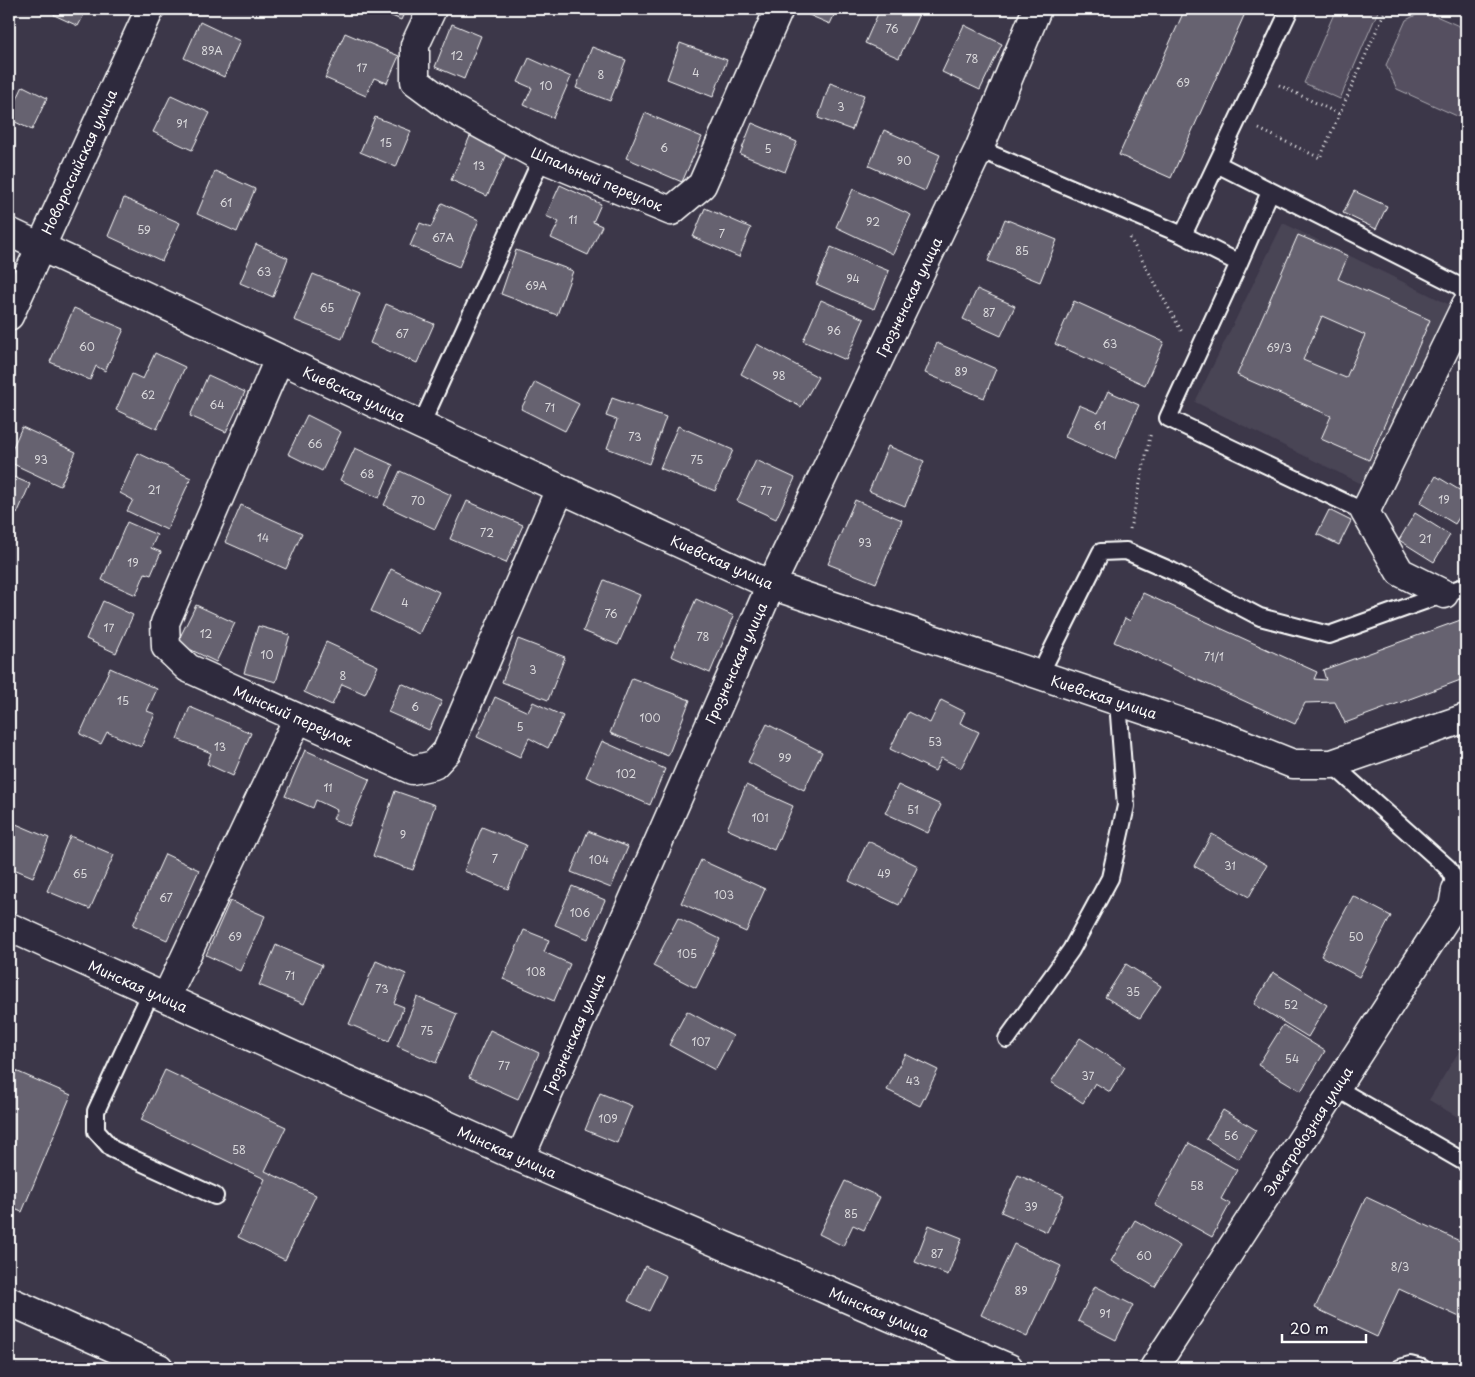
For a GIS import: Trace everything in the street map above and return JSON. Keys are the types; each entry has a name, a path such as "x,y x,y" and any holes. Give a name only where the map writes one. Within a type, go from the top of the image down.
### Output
{"street":[{"name":"Новороссийская улица","path":"9,316 150,9"},
{"name":"Шпальный переулок","path":"432,9 415,45 415,80 454,110 542,158 671,211 702,185 779,9"},
{"name":"Грозненская улица","path":"520,1158 771,585 979,149 1035,9"},
{"name":"Киевская улица","path":"9,232 421,425 771,585 1038,676 1228,738 1293,764 1332,764 1466,718"},
{"path":"1455,590 1400,572 1364,512 1466,305"},
{"name":"Минский переулок","path":"279,358 165,623 166,647 188,668 412,770 434,765 447,751 560,489"},
{"path":"158,995 298,718"},
{"name":"Электровозная улица","path":"1154,1368 1454,907 1456,890"},
{"name":"Минская улица","path":"9,927 520,1158 1009,1368"},
{"path":"9,1301 159,1368"}],"lane":[{"path":"1183,235 1290,9"},
{"path":"979,149 1183,235 1239,263"},
{"path":"421,425 542,158"},
{"path":"1216,164 1459,286 1466,294"},
{"path":"1270,192 1168,418 1364,512"},
{"path":"1038,676 1101,552 1126,551 1172,571 1260,616 1329,635 1455,590"},
{"path":"1006,1039 1071,950 1110,878 1126,806 1118,702"},
{"path":"1332,764 1448,868 1456,890"},
{"path":"158,995 96,1111 96,1132 112,1149 215,1196"},
{"path":"1336,1088 1466,1163"},
{"path":"1400,1368 1410,1365 1422,1368"}],"path":[{"path":"1238,118 1320,158 1386,9"},
{"path":"1258,75 1339,114"},
{"path":"1112,205 1186,340"},
{"path":"1126,551 1153,423"}],"shaded area":[{"path":"1336,9 1379,9 1340,99 1304,83"},
{"path":"1429,13 1466,29 1466,120 1397,89 1386,65 1406,20 1418,14"},
{"path":"1283,223 1450,305 1362,484 1195,402"},
{"path":"1466,1040 1466,1122 1429,1100"}],"building":[{"path":"57,9 87,9 78,26 54,15"},
{"path":"376,9 406,9 401,20"},
{"path":"795,9 837,9 830,24"},
{"path":"880,9 912,9 920,12 899,58 865,43"},
{"path":"1185,9 1247,9 1171,178 1119,155"},
{"path":"200,22 240,41 224,77 184,58"},
{"path":"452,24 481,36 464,79 435,67"},
{"path":"964,25 1002,44 980,90 942,72"},
{"path":"345,33 399,56 387,83 374,78 366,96 325,78"},
{"path":"680,43 727,60 713,97 667,79"},
{"path":"592,47 626,60 610,101 576,88"},
{"path":"529,58 571,77 553,118 524,105 532,88 518,82"},
{"path":"830,83 864,95 852,130 818,118"},
{"path":"23,86 47,98 32,130 9,119"},
{"path":"171,95 210,113 192,150 153,132"},
{"path":"645,113 702,137 682,182 626,158"},
{"path":"375,117 411,131 396,167 360,152"},
{"path":"752,123 797,142 785,172 740,154"},
{"path":"884,130 940,155 925,191 869,166"},
{"path":"471,134 508,150 487,196 451,180"},
{"path":"215,171 255,189 237,232 197,214"},
{"path":"560,185 601,204 593,222 602,226 588,255 551,238 559,222 546,216"},
{"path":"853,189 911,215 893,254 836,227"},
{"path":"1354,191 1387,206 1376,229 1343,213"},
{"path":"124,198 180,223 162,261 108,236"},
{"path":"442,203 479,220 459,267 410,246 420,223 431,227"},
{"path":"705,208 751,228 739,257 693,237"},
{"path":"1005,219 1057,240 1040,282 988,261"},
{"path":"1298,235 1348,256 1338,279 1430,320 1369,460 1321,439 1331,416 1237,375","holes":["1322,316 1365,335 1346,378 1303,360"]},
{"path":"256,244 288,258 273,297 240,283"},
{"path":"831,247 889,271 874,309 816,284"},
{"path":"516,250 573,271 557,315 501,294"},
{"path":"313,274 360,293 342,339 294,320"},
{"path":"977,289 1015,306 1001,336 963,319"},
{"path":"821,300 864,319 846,360 803,341"},
{"path":"1074,301 1164,342 1145,385 1055,344"},
{"path":"386,304 434,324 417,363 370,343"},
{"path":"74,308 124,329 105,371 96,366 90,380 50,362"},
{"path":"937,343 996,369 984,398 925,373"},
{"path":"757,344 818,377 801,407 741,374"},
{"path":"155,353 185,367 157,429 116,410 132,374 143,379"},
{"path":"208,375 245,392 226,432 190,416"},
{"path":"535,382 579,404 565,431 521,409"},
{"path":"1108,391 1139,405 1115,459 1065,437 1079,405 1098,413"},
{"path":"612,398 666,417 649,464 607,448 617,420 606,416"},
{"path":"307,415 341,432 322,471 288,454"},
{"path":"678,426 733,450 715,491 660,468"},
{"path":"22,427 76,452 60,486 9,462 9,456"},
{"path":"888,446 924,461 905,506 869,491"},
{"path":"355,448 393,465 379,498 340,480"},
{"path":"138,453 191,478 167,530 127,511 133,500 120,493"},
{"path":"756,460 795,478 776,519 737,501"},
{"path":"400,471 451,495 435,529 384,505"},
{"path":"9,475 30,484 17,514 9,510"},
{"path":"1436,476 1466,494 1466,506 1455,524 1420,503"},
{"path":"855,500 902,520 876,583 828,564"},
{"path":"467,501 523,525 506,563 450,539"},
{"path":"241,505 302,533 286,569 225,542"},
{"path":"1329,510 1351,521 1339,545 1317,534"},
{"path":"1415,513 1450,535 1434,562 1399,540"},
{"path":"127,522 157,535 151,548 161,552 151,575 145,573 136,595 102,580"},
{"path":"391,569 439,592 419,634 371,611"},
{"path":"604,580 640,595 618,645 583,631"},
{"path":"1143,593 1317,672 1314,679 1326,680 1323,670 1466,618 1466,678 1345,723 1335,702 1305,703 1295,724 1114,642 1125,618 1130,621"},
{"path":"696,599 734,616 710,673 671,656"},
{"path":"103,601 133,615 116,653 86,639"},
{"path":"196,605 235,623 216,662 177,643"},
{"path":"258,626 290,635 276,682 244,673"},
{"path":"518,639 565,657 548,700 502,682"},
{"path":"326,642 378,666 365,694 342,684 332,705 304,692"},
{"path":"110,668 157,689 147,711 155,714 141,747 107,732 101,744 80,734"},
{"path":"632,678 690,700 668,756 610,733"},
{"path":"401,683 442,701 429,730 388,712"},
{"path":"495,697 528,712 533,702 563,716 548,748 529,738 520,757 477,737"},
{"path":"941,700 965,712 960,723 979,732 961,768 941,758 935,771 890,749 908,712 930,723"},
{"path":"190,707 251,733 233,776 207,764 211,753 177,739"},
{"path":"767,724 822,752 804,790 748,762"},
{"path":"602,741 665,769 650,805 586,777"},
{"path":"305,750 370,779 349,826 333,819 337,810 316,800 313,808 285,796"},
{"path":"746,785 793,806 774,850 727,829"},
{"path":"898,785 941,805 928,833 885,813"},
{"path":"395,791 435,805 413,870 373,856"},
{"path":"9,821 49,838 33,877 9,867"},
{"path":"482,827 526,845 508,889 464,871"},
{"path":"588,831 628,847 611,888 571,872"},
{"path":"1212,834 1267,865 1249,897 1194,866"},
{"path":"70,836 114,855 90,909 47,891"},
{"path":"868,841 918,866 899,905 849,881"},
{"path":"165,854 199,870 167,940 133,925"},
{"path":"701,860 765,889 746,932 681,903"},
{"path":"572,886 605,900 588,939 555,925"},
{"path":"1353,896 1391,916 1359,977 1321,956"},
{"path":"230,901 265,916 240,971 206,955"},
{"path":"678,918 720,939 696,988 653,966"},
{"path":"524,930 549,940 544,952 570,964 554,1001 503,979"},
{"path":"276,945 322,965 304,1004 259,985"},
{"path":"376,961 406,974 394,1003 404,1007 389,1041 349,1024"},
{"path":"1126,964 1161,986 1140,1018 1105,997"},
{"path":"1273,972 1327,1005 1308,1037 1254,1004"},
{"path":"417,997 457,1014 436,1063 397,1046"},
{"path":"687,1011 733,1036 715,1070 669,1045"},
{"path":"1283,1025 1325,1051 1301,1091 1258,1065"},
{"path":"490,1030 539,1053 518,1099 469,1077"},
{"path":"1080,1038 1125,1067 1110,1092 1095,1083 1083,1103 1051,1082"},
{"path":"905,1054 938,1070 920,1106 887,1090"},
{"path":"9,1068 71,1095 22,1212 9,1207"},
{"path":"165,1070 286,1127 265,1171 316,1195 285,1260 238,1237 265,1179 141,1120"},
{"path":"600,1093 632,1106 617,1143 585,1130"},
{"path":"1223,1110 1256,1130 1239,1159 1206,1139"},
{"path":"1189,1143 1237,1170 1221,1199 1230,1204 1212,1237 1155,1205"},
{"path":"1018,1175 1064,1195 1047,1232 1001,1212"},
{"path":"845,1181 880,1197 864,1230 853,1225 843,1246 819,1234"},
{"path":"1366,1197 1466,1244 1466,1320 1399,1289 1377,1337 1315,1308"},
{"path":"1135,1220 1180,1246 1155,1287 1111,1261"},
{"path":"929,1225 962,1238 948,1275 915,1262"},
{"path":"1014,1244 1061,1266 1027,1337 981,1315"},
{"path":"645,1266 666,1276 649,1311 628,1301"},
{"path":"1095,1286 1133,1305 1116,1340 1078,1321"}]}
